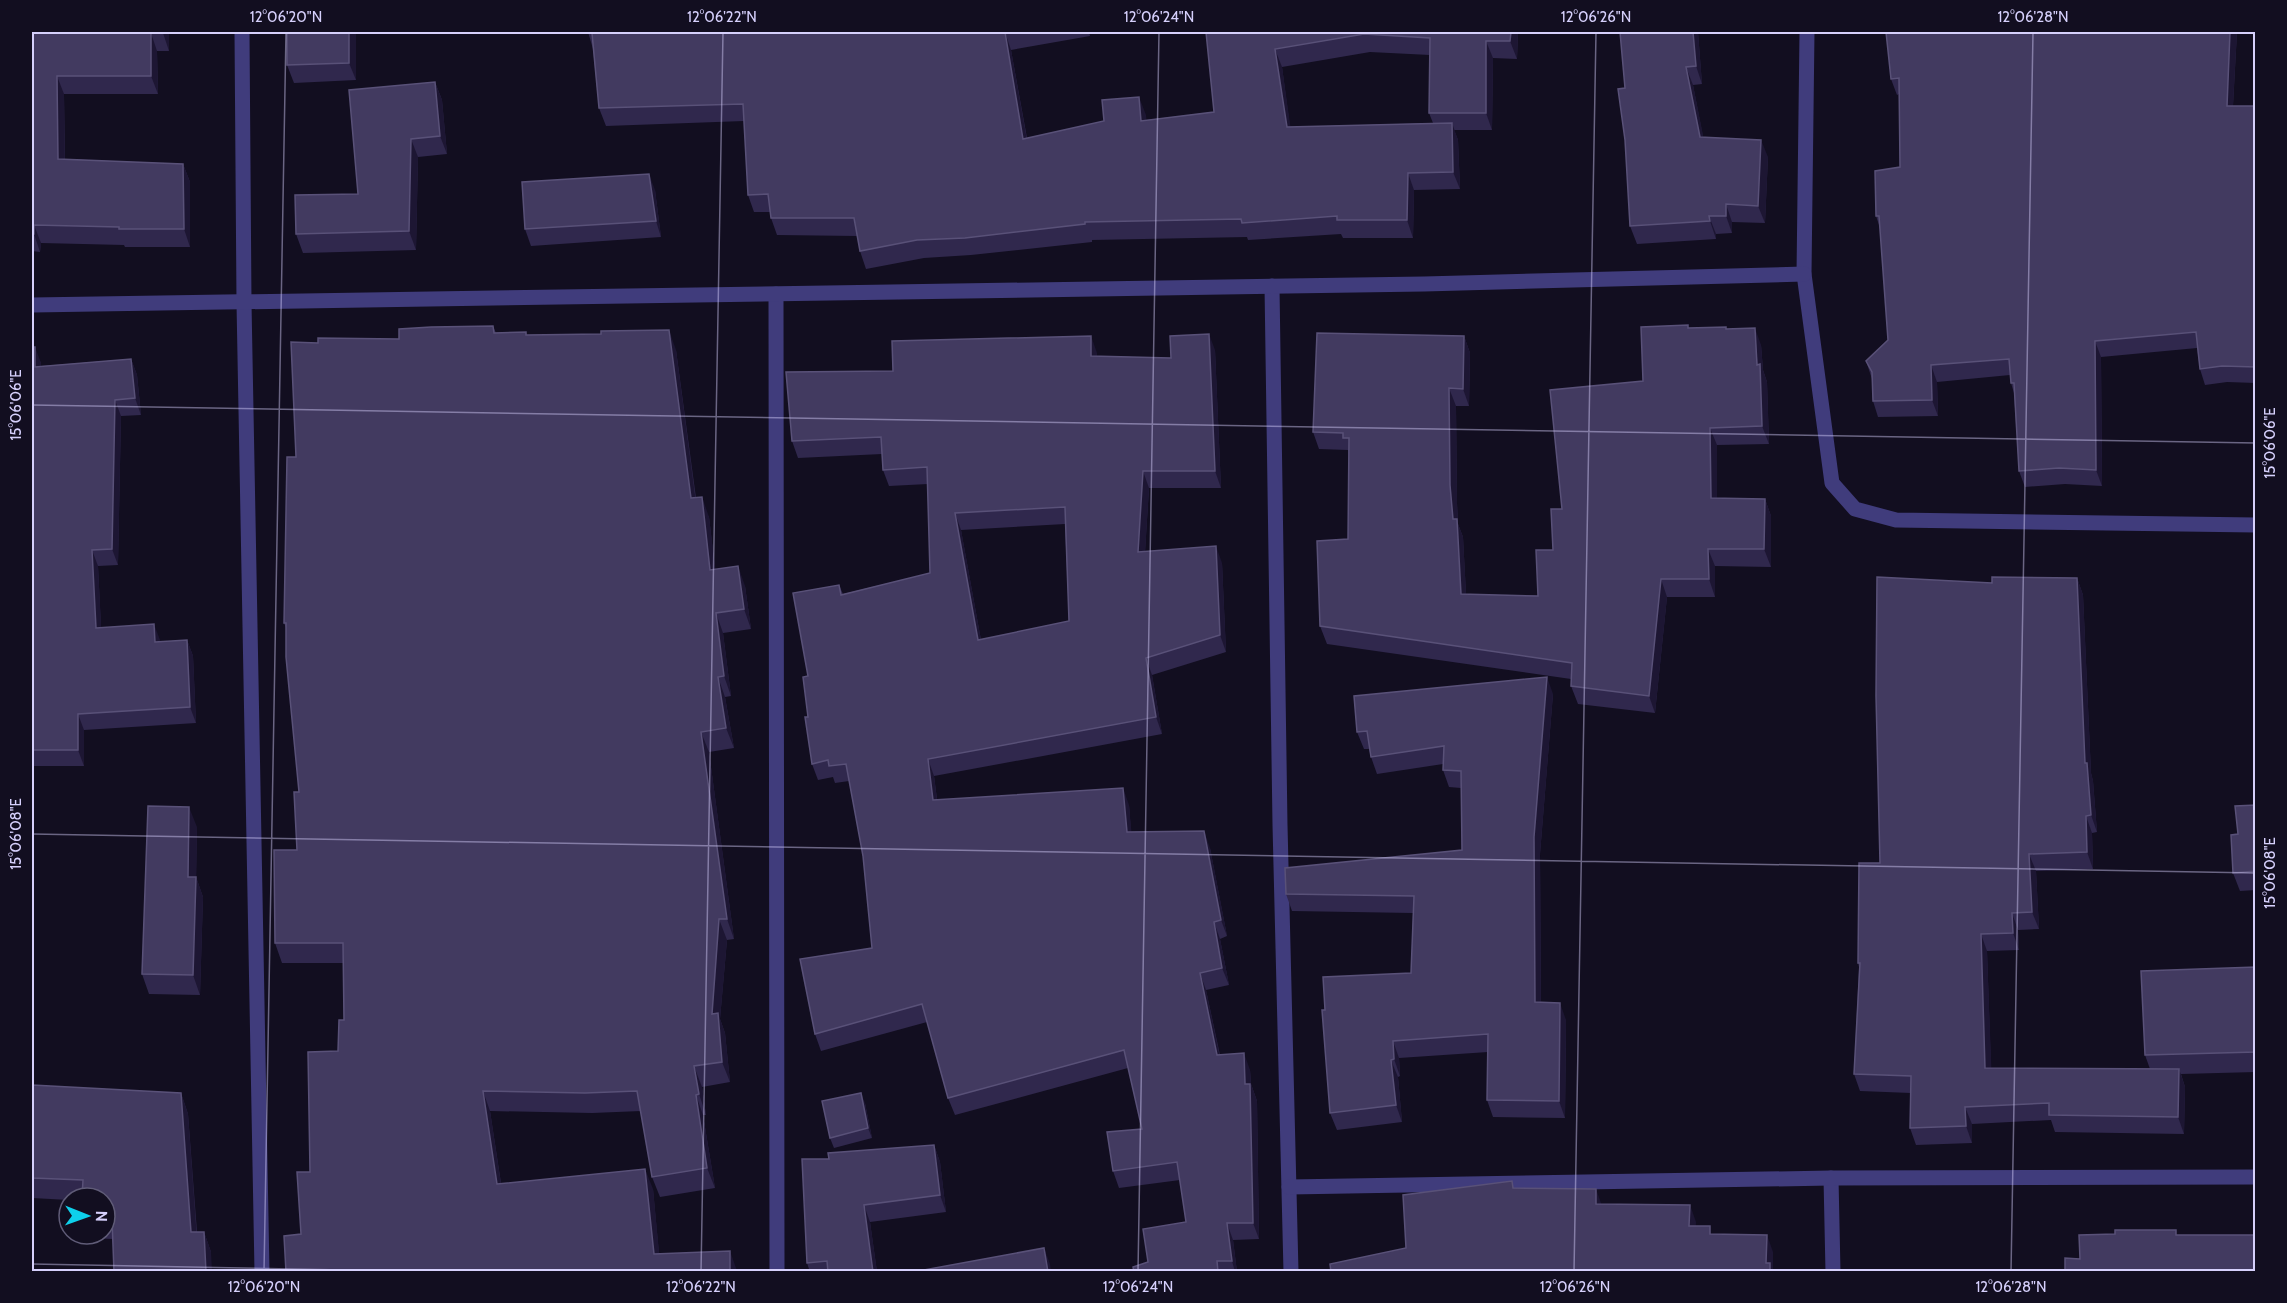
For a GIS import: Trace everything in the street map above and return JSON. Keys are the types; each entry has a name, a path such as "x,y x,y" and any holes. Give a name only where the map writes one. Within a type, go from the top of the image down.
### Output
{"street":[{"path":"242,32 244,303 262,1272"},
{"path":"1807,32 1804,274 1832,483 1855,509 1896,520 2256,525"},
{"path":"32,305 1424,285 1804,274"},
{"path":"1272,286 1280,837 1291,1272"},
{"path":"776,294 777,1272"},
{"path":"1289,1187 1831,1178 2256,1177"},
{"path":"1831,1178 1833,1272"}],"building":[{"path":"32,32 163,32 151,33 151,76 57,76 58,159 183,164 184,229 34,225 34,234 32,234"},
{"path":"287,32 349,32 349,63 287,65"},
{"path":"588,32 1005,32 1023,139 1104,121 1102,100 1139,97 1141,121 1214,112 1206,32 1511,32 1510,41 1486,41 1486,113 1429,113 1430,38 1364,34 1275,49 1287,127 1452,123 1453,172 1408,173 1407,220 1337,220 1337,216 1242,223 1241,219 1085,222 1085,224 965,238 917,240 860,251 854,218 771,218 768,194 748,195 743,104 599,108 592,33"},
{"path":"1620,32 1693,32 1696,66 1686,67 1700,137 1761,140 1758,206 1726,204 1726,216 1709,216 1710,221 1630,226 1625,140 1618,89 1625,88"},
{"path":"1886,32 2230,32 2227,106 2256,106 2256,367 2222,366 2200,369 2196,332 2095,341 2096,470 2059,468 2019,471 2014,383 2011,383 2009,359 1931,365 1932,400 1873,401 1872,372 1866,361 1888,340 1879,216 1876,216 1875,171 1900,167 1899,78 1891,79"},
{"path":"435,82 440,136 411,139 409,231 296,234 295,195 358,194 349,90"},
{"path":"649,174 656,221 525,229 522,182"},
{"path":"1688,325 1688,328 1755,328 1757,365 1760,364 1762,426 1710,428 1711,498 1765,499 1764,549 1708,549 1709,579 1661,579 1649,696 1571,686 1572,663 1320,626 1317,541 1348,539 1349,438 1343,438 1343,433 1313,432 1317,333 1464,336 1463,389 1449,388 1450,485 1453,519 1457,519 1461,594 1538,596 1536,550 1553,550 1551,509 1562,509 1550,390 1643,381 1641,327"},
{"path":"493,326 494,333 526,332 526,335 669,330 691,498 702,497 710,570 738,566 744,609 716,613 724,676 718,677 726,728 701,732 727,919 719,919 712,1014 718,1013 722,1062 694,1066 707,1168 652,1177 637,1091 585,1093 483,1091 497,1184 645,1169 654,1254 730,1251 730,1272 286,1272 284,1236 301,1234 297,1172 310,1172 308,1052 338,1051 339,1020 344,1020 343,943 275,943 274,850 297,850 294,792 299,792 286,657 286,623 284,623 287,457 296,457 291,342 318,343 318,338 399,339 399,329"},
{"path":"1209,334 1215,471 1143,471 1138,552 1216,546 1220,635 1146,658 1156,717 928,759 933,800 1123,788 1127,832 1204,831 1221,920 1214,922 1222,968 1200,973 1217,1055 1244,1053 1245,1084 1250,1084 1253,1223 1227,1223 1232,1261 1217,1261 1218,1272 1134,1272 1133,1267 1148,1262 1143,1229 1186,1222 1177,1162 1113,1171 1107,1132 1142,1129 1124,1050 948,1098 922,1004 815,1034 800,959 872,948 863,856 846,764 829,766 828,760 812,764 805,717 808,717 803,677 808,676 793,593 839,585 841,595 930,573 927,467 883,470 881,437 792,441 786,372 893,371 892,341 1091,336 1091,356 1171,358 1170,336","holes":["1065,507 1069,621 978,640 955,513"]},
{"path":"32,347 35,347 35,367 131,359 135,398 115,400 112,549 92,550 96,628 154,624 155,642 187,640 190,707 78,714 78,750 32,750"},
{"path":"1877,577 1992,583 1992,577 2077,578 2085,763 2087,763 2091,815 2086,816 2087,852 2029,854 2032,912 2012,913 2013,933 1981,934 1985,1068 2179,1069 2178,1117 2049,1115 2049,1103 1965,1107 1966,1126 1910,1128 1911,1076 1854,1074 1860,963 1858,963 1859,863 1880,863 1876,696"},
{"path":"1547,677 1534,837 1535,1002 1560,1003 1559,1101 1487,1100 1488,1034 1393,1041 1394,1059 1391,1060 1396,1105 1330,1113 1322,1010 1325,1010 1323,977 1411,973 1414,896 1286,894 1285,868 1462,850 1461,771 1443,770 1444,746 1371,757 1367,731 1357,732 1354,696"},
{"path":"2256,805 2256,871 2233,873 2231,835 2238,834 2235,806"},
{"path":"148,806 189,807 188,877 196,877 193,975 142,974"},
{"path":"2256,967 2256,1052 2145,1055 2141,971"},
{"path":"32,1085 181,1093 191,1232 204,1232 206,1272 114,1272 113,1246 117,1246 117,1186 83,1186 83,1180 32,1178"},
{"path":"861,1093 868,1128 830,1138 822,1101"},
{"path":"934,1145 940,1195 864,1205 873,1272 828,1272 827,1261 807,1263 802,1159 829,1159 828,1153"},
{"path":"1512,1181 1513,1188 1596,1189 1596,1204 1690,1205 1689,1226 1710,1226 1710,1234 1767,1235 1766,1263 1770,1263 1770,1272 1331,1272 1330,1264 1406,1248 1403,1195"},
{"path":"2115,1230 2176,1230 2176,1235 2256,1235 2256,1272 2065,1272 2065,1258 2080,1259 2079,1235 2115,1234"},
{"path":"1044,1248 1048,1272 913,1272"}]}
